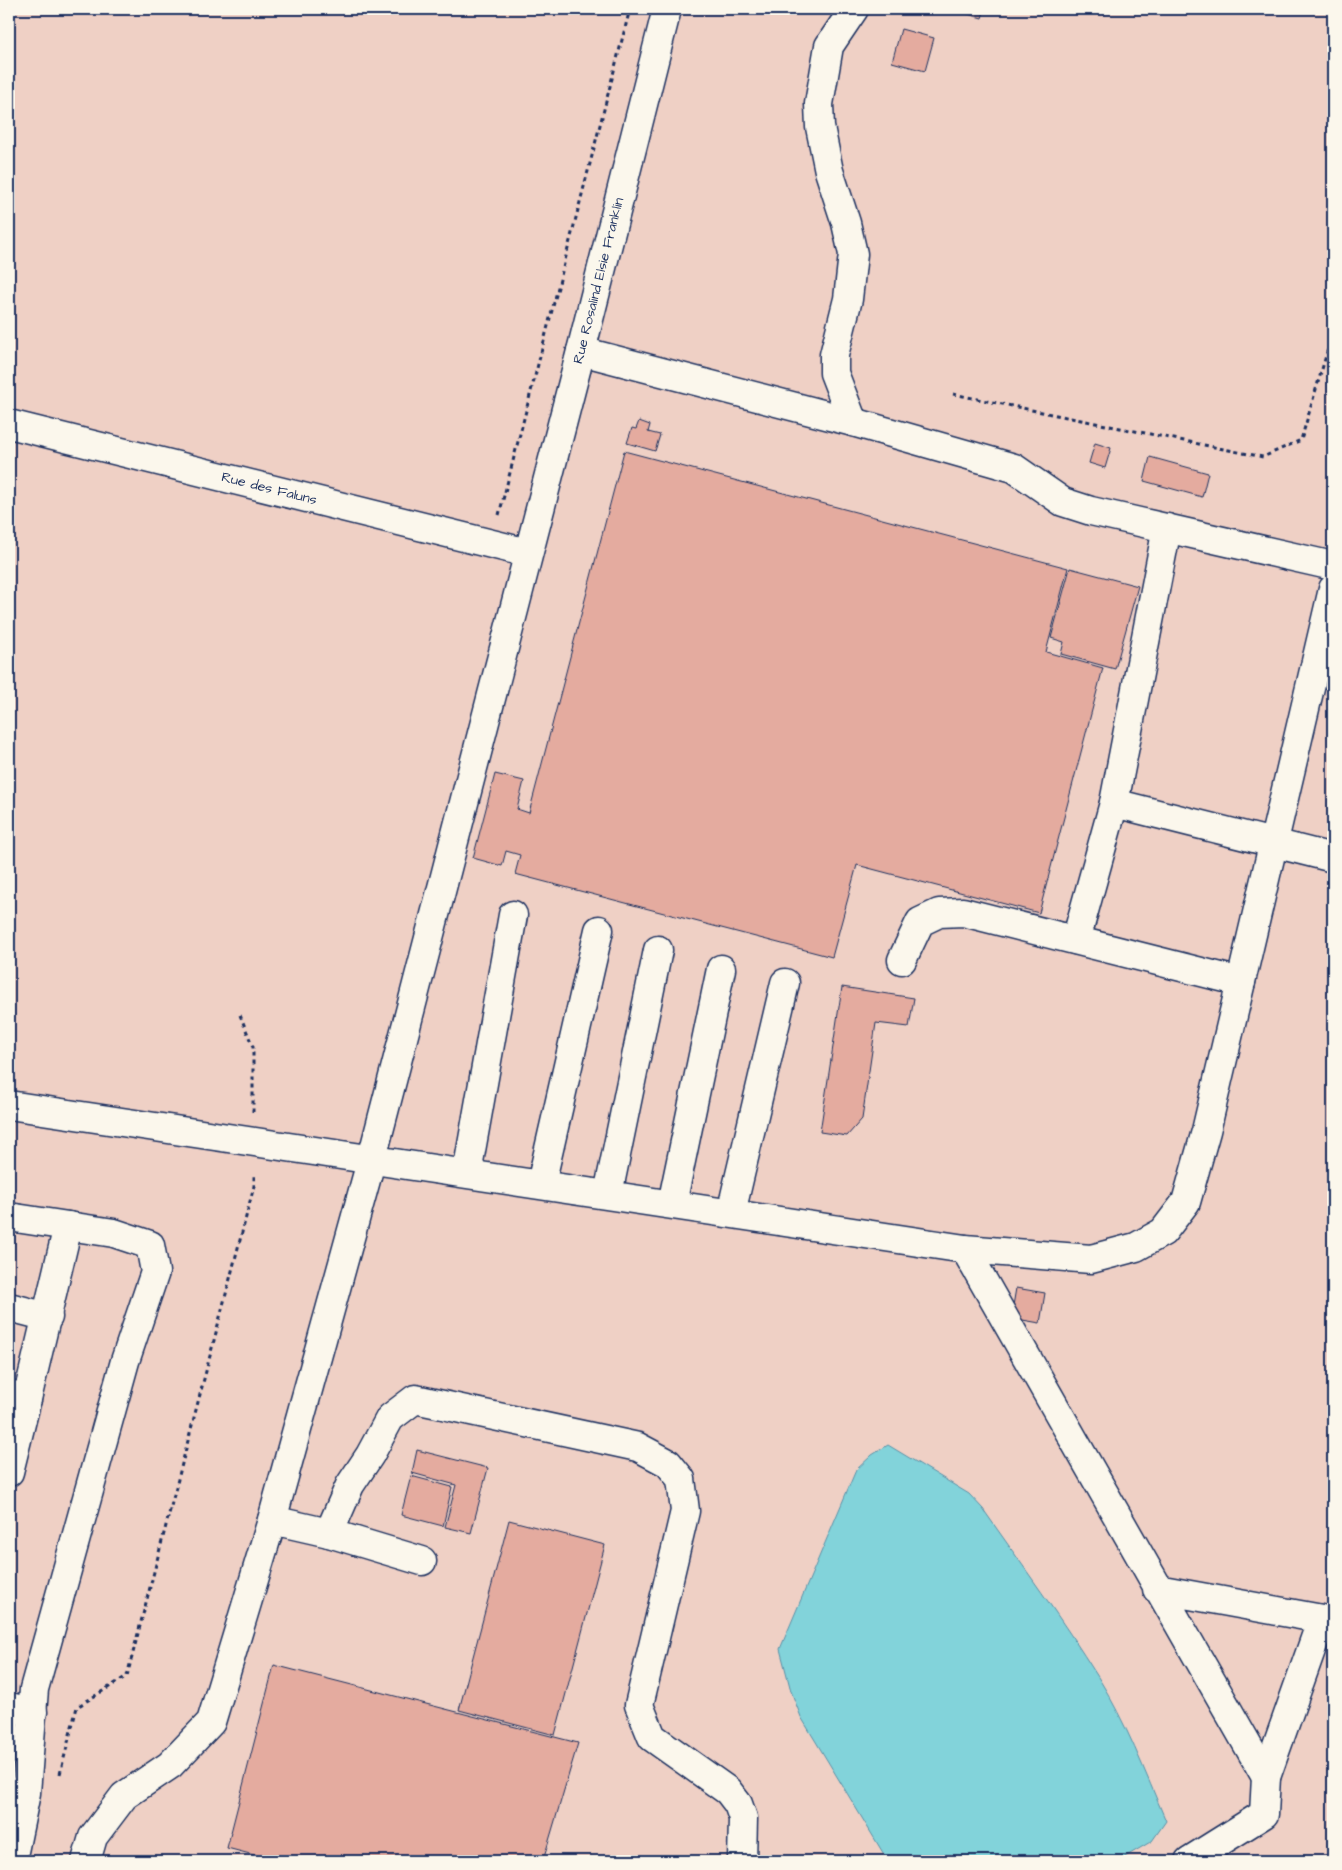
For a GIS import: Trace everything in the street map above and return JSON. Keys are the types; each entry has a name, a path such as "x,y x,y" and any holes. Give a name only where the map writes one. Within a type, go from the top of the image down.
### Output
{"street":[{"name":"Rue Rosalind Elsie Franklin","path":"86,1861 93,1837 124,1796 170,1765 211,1722 272,1520 372,1158 581,351 667,9"},
{"path":"853,422 834,373 834,355 848,299 853,254 846,223 829,171 820,127 819,104 829,46 854,9"},
{"path":"581,351 853,422 1014,468 1064,502 1092,511 1333,566"},
{"name":"Rue des Faluns","path":"9,424 528,553"},
{"path":"1076,940 1114,803 1168,528"},
{"path":"9,1105 372,1158 965,1249 1091,1258 1136,1247 1162,1232 1186,1202 1206,1131 1275,844 1333,589"},
{"path":"1114,803 1333,858"},
{"path":"902,960 920,922 939,914 963,912 1241,982"},
{"path":"467,1173 513,915"},
{"path":"541,1184 599,930"},
{"path":"608,1194 658,950"},
{"path":"672,1204 721,969"},
{"path":"731,1213 785,983"},
{"path":"9,1217 114,1233 150,1245 155,1272 125,1361 34,1689 21,1710 12,1861"},
{"path":"9,1472 18,1397 48,1317 68,1226"},
{"path":"965,1249 1157,1589 1266,1777"},
{"path":"9,1308 48,1317"},
{"path":"329,1533 350,1485 370,1455 390,1418 415,1400 638,1446 668,1463 681,1479 685,1511 639,1704 652,1737 728,1790 738,1804 743,1818 742,1861"},
{"path":"272,1520 329,1533 422,1561"},
{"path":"1157,1589 1322,1619 1266,1777 1264,1814 1189,1861"}],"path":[{"path":"489,515 499,517 630,9"},
{"path":"953,394 1263,457 1301,440 1333,332"},
{"path":"60,1775 77,1707 126,1676 254,1186 253,1047 240,1015"}],"shaded area":[{"path":"9,9 1333,9 1333,1861 9,1861"}],"water":[{"path":"888,1445 969,1494 983,1509 1070,1634 1108,1694 1135,1747 1166,1821 1152,1841 1118,1861 888,1861 801,1717 791,1691 780,1649 856,1470 872,1455"}],"building":[{"path":"950,9 985,9 982,18"},
{"path":"901,29 934,38 925,71 892,62"},
{"path":"639,421 650,425 648,432 660,435 655,451 627,443 632,428 636,429"},
{"path":"1095,443 1111,448 1105,468 1089,463"},
{"path":"624,451 1068,568 1046,652 1103,668 1039,913 857,865 832,957 515,874 520,855 506,851 502,866 473,858 495,774 524,781 517,809 529,813"},
{"path":"1150,457 1208,473 1202,497 1144,481"},
{"path":"1070,568 1138,586 1115,669 1061,654 1064,642 1051,638"},
{"path":"842,987 914,998 909,1027 876,1023 862,1119 847,1136 820,1132"},
{"path":"1016,1288 1045,1293 1040,1323 1011,1318"},
{"path":"417,1450 488,1468 471,1533 445,1527 456,1485 412,1473"},
{"path":"411,1476 452,1487 443,1526 401,1515"},
{"path":"509,1520 605,1545 555,1735 459,1710"},
{"path":"274,1665 578,1743 543,1861 277,1861 227,1848"}]}
